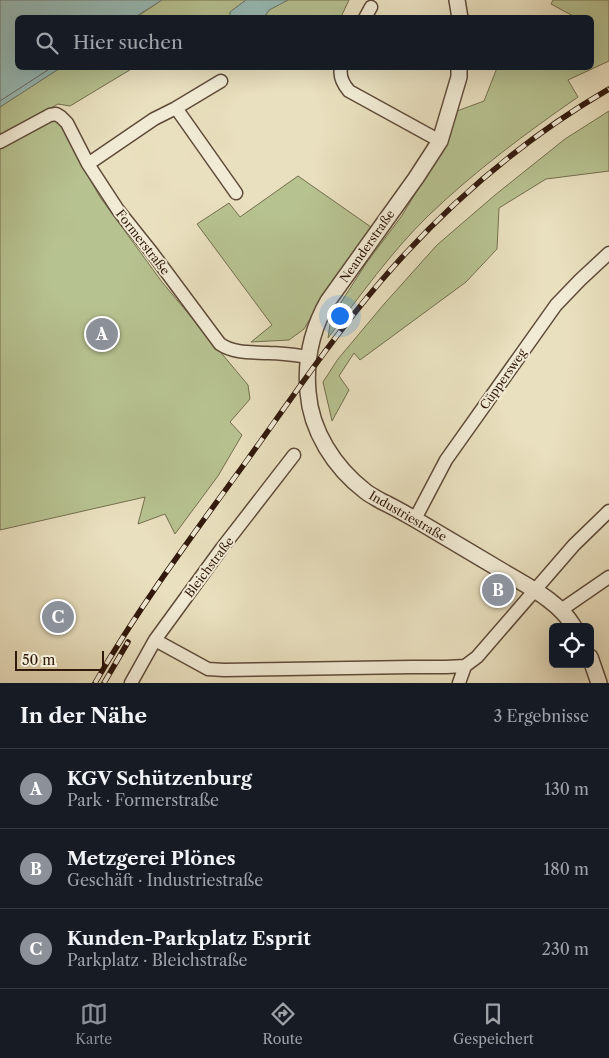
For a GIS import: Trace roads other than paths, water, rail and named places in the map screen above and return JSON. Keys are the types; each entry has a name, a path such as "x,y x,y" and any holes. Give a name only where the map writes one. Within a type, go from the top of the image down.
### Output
{"street":[{"path":"457,0 460,15"},
{"path":"340,70 342,80 349,91 440,141"},
{"name":"Neanderstraße","path":"308,357 314,330 328,301 416,178 440,141 459,77 459,70"},
{"path":"88,164 154,119 222,81"},
{"path":"176,108 236,193"},
{"name":"Formerstraße","path":"0,142 50,115 56,114 61,117 67,123 88,164 118,210 220,344 228,349 239,351 308,357"},
{"name":"Cüppersweg","path":"415,519 446,460 556,305 609,254"},
{"name":"Industriestraße","path":"308,357 307,382 309,404 314,424 324,445 347,475 366,492 535,590 561,610 571,623"},
{"name":"Bleichstraße","path":"131,683 155,640 222,548 294,456"},
{"path":"155,640 208,669 446,668 465,666 477,657 574,545 609,511"},
{"path":"561,610 609,577"},
{"path":"459,683 465,666"},
{"path":"594,667 600,683"}],"water":[{"path":"0,0 162,0 138,15 15,15 15,70 57,70 0,107"},
{"path":"246,0 288,0 269,10 265,15 230,15 230,12"}],"railway":[{"path":"95,683 130,625 188,541 329,346 381,281 432,226 487,175 546,129 609,89"},
{"path":"104,683 128,642"}],"place":[{"name":"KGV Schützenburg","path":"102,334"},
{"name":"Metzgerei Plönes","path":"498,590"},
{"name":"Kunden-Parkplatz Esprit","path":"58,617"}]}
